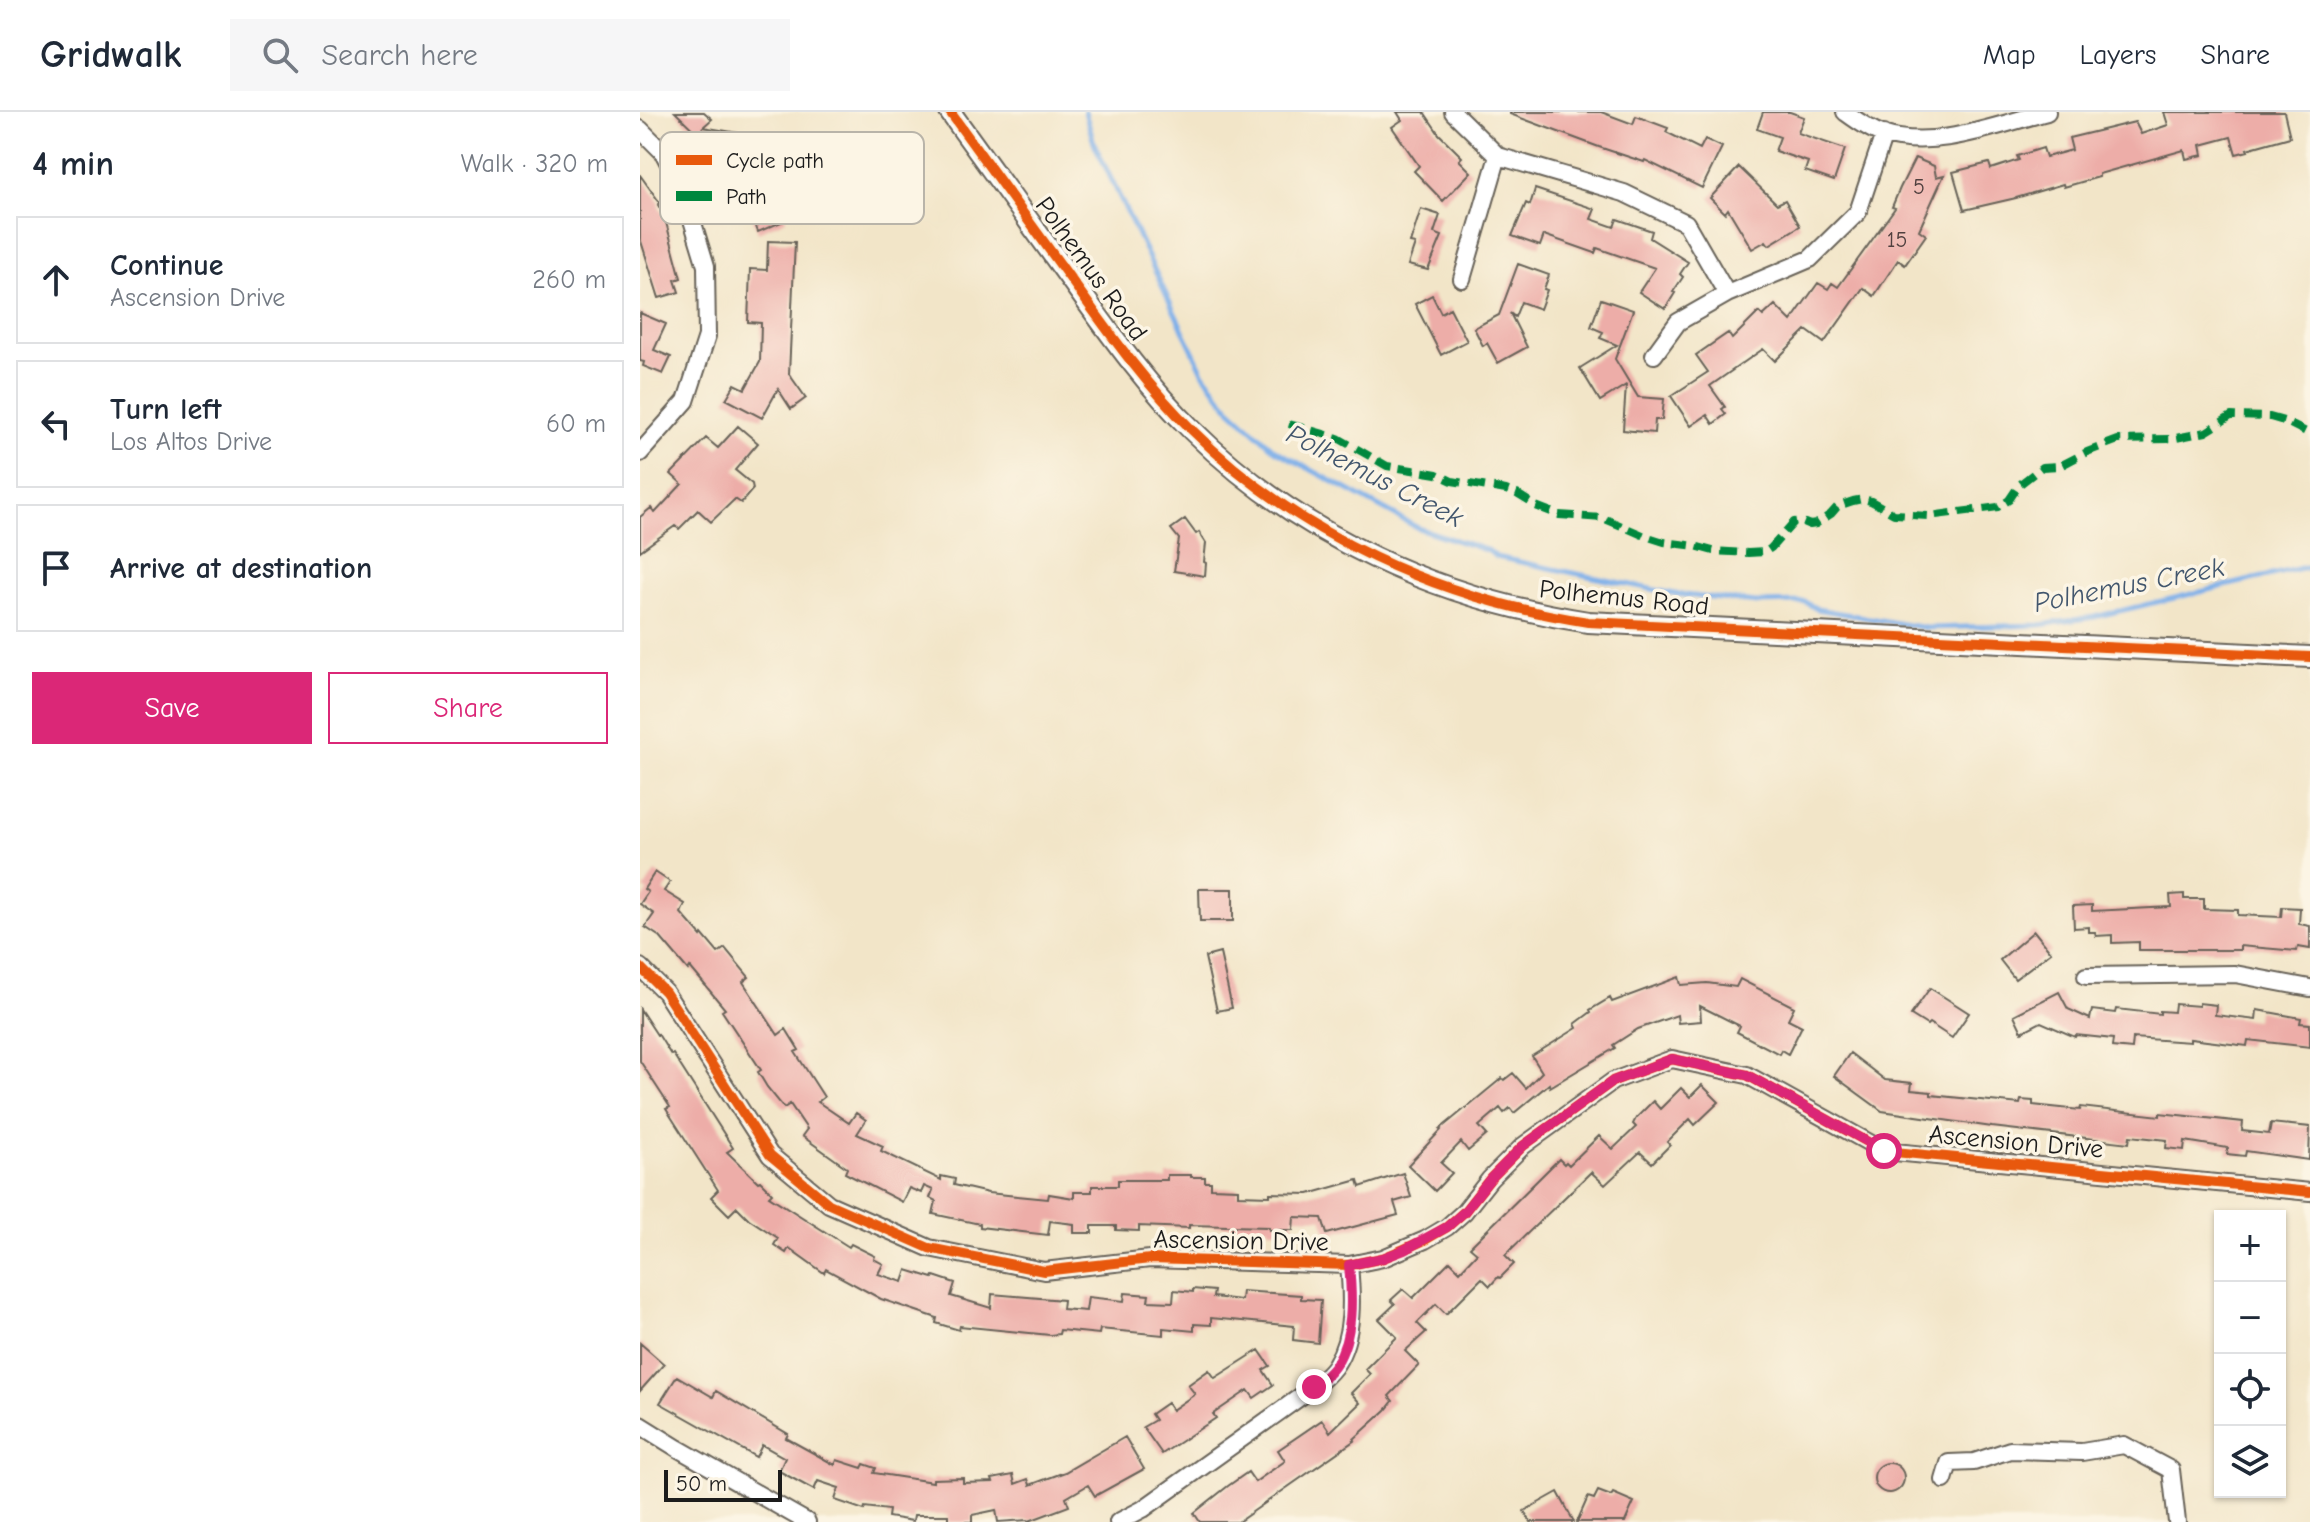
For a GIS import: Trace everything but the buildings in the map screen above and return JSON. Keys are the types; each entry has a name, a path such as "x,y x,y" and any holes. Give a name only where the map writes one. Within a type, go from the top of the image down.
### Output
{"main road":[{"name":"Polhemus Road","path":"950,112 1113,337 1193,431 1238,471 1309,523 1362,553 1420,578 1485,600 1588,622 2310,657"}],"street":[{"path":"1453,112 1498,156 1624,193 1686,223 1727,294"},
{"path":"1845,112 1884,134 1924,139 1962,135 2047,112"},
{"path":"640,129 660,149"},
{"path":"1654,355 1678,322 1727,294 1810,259 1858,212 1884,134"},
{"path":"1462,279 1498,156"},
{"path":"640,453 686,401 707,336 706,266 693,224"},
{"name":"Ascension Drive","path":"640,967 665,992 770,1155 829,1204 929,1248 1044,1271 1150,1259 1349,1265 1383,1258 1447,1227 1523,1146 1613,1081 1672,1059 1747,1075 1884,1151 2310,1192"},
{"path":"2086,976 2235,974 2310,988"},
{"path":"1118,1522 1143,1509 1314,1387 1336,1365 1347,1336 1351,1292 1349,1265"},
{"path":"640,1425 807,1522"},
{"path":"1944,1480 1949,1463 1974,1462 2010,1450 2082,1452 2124,1445 2171,1470 2177,1522"}],"waterway":[{"name":"Polhemus Creek","path":"1085,112 1094,143 1204,374 1230,409 1275,450 1418,528 1489,551 1496,557 1675,594 1757,603 1805,602 1817,609 1926,628 2040,625 2094,617 2310,568"}],"marked path":[{"path":"1289,424 1338,438 1387,466 1506,490 1559,515 1603,518 1664,542 1713,551 1748,553 1765,552 1771,548 1794,522 1816,524 1838,506 1863,499 1894,514 1929,516 1998,507 2042,467 2060,466 2118,440 2171,439 2206,432 2231,416 2270,417 2310,434"}],"cycle path":[{"path":"950,112 1126,355 1192,430 1278,502 1325,532 1375,558 1426,579 1533,612 1588,622 2310,657"},
{"path":"640,967 665,992 770,1155 829,1204 929,1248 1044,1271 1150,1259 1349,1265 1383,1258 1447,1227 1523,1146 1613,1081 1672,1059 1747,1075 1884,1151 2310,1192"}],"route":[{"path":"1314,1387 1336,1365 1347,1336 1351,1292 1349,1265 1404,1250 1447,1227 1523,1146 1613,1081 1672,1059 1747,1075 1884,1151"}]}
